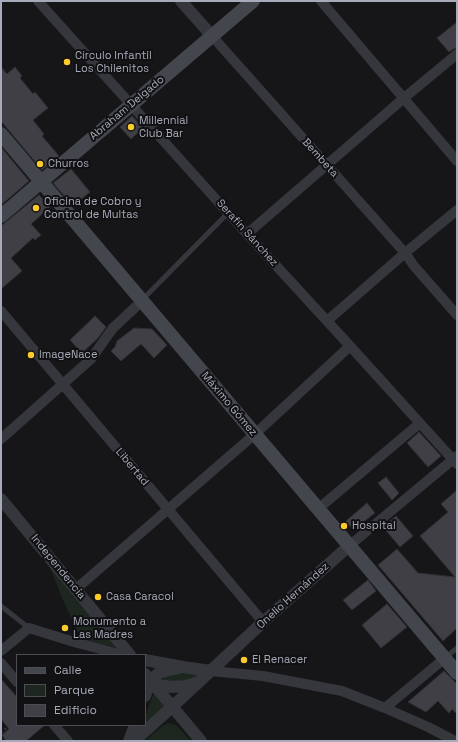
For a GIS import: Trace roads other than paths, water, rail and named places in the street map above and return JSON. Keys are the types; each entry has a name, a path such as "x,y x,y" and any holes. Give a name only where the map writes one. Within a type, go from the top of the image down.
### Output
{"main road":[{"name":"Abraham Delgado","path":"1,216 253,1"},
{"name":"Máximo Gómez","path":"1,134 457,673"}],"street":[{"name":"Serafín Sánchez","path":"38,1 247,234 420,423 456,460"},
{"name":"Bembeta","path":"181,1 405,253 414,266 457,315"},
{"path":"320,1 457,161"},
{"path":"247,234 457,54"},
{"path":"327,321 457,210"},
{"path":"1,440 91,359 113,328 142,301"},
{"name":"Libertad","path":"1,311 263,622"},
{"path":"76,589 255,434 350,346"},
{"path":"318,509 420,423"},
{"name":"Onelio Hernández","path":"134,741 172,708 263,622 349,546 456,460"},
{"name":"Independencia","path":"1,499 129,654"},
{"path":"1,651 29,628 119,654"},
{"path":"385,708 445,658"},
{"path":"146,660 211,671 263,676 342,692 385,708 455,741"},
{"path":"1,663 16,681"},
{"path":"146,692 149,680 159,673 183,667"},
{"path":"149,680 172,687 185,686 199,682"},
{"path":"149,680 201,741"},
{"path":"55,726 65,740"},
{"path":"129,741 135,726"}],"lane":[{"path":"142,301 228,213"},
{"path":"1,606 29,628"},
{"path":"445,658 457,648"}],"place":[{"name":"Círculo Infantil Los Chilenitos","path":"67,62"},
{"name":"Millennial Club Bar","path":"131,127"},
{"name":"Churros","path":"40,164"},
{"name":"Oficina de Cobro y Control de Multas","path":"36,208"},
{"name":"ImageNace","path":"31,355"},
{"name":"Hospital","path":"344,526"},
{"name":"Casa Caracol","path":"98,597"},
{"name":"Monumento a Las Madres","path":"65,628"},
{"name":"El Renacer","path":"244,660"}]}
